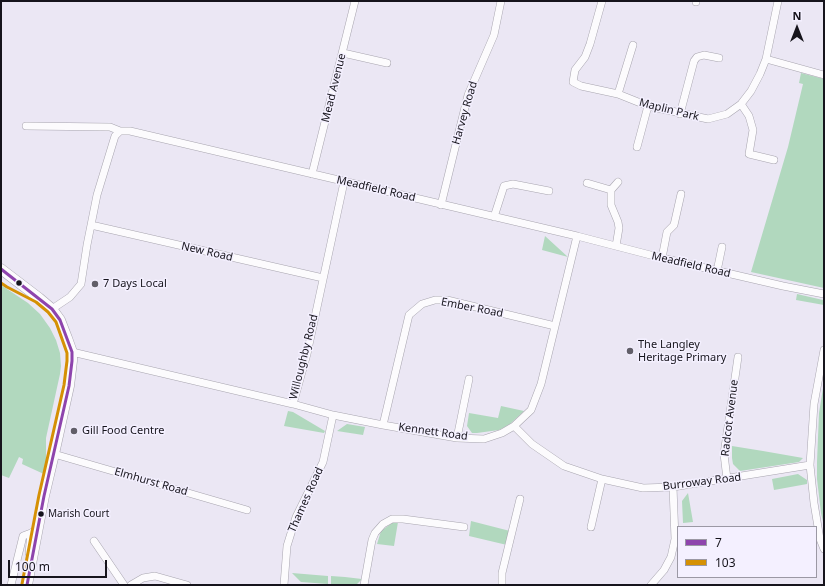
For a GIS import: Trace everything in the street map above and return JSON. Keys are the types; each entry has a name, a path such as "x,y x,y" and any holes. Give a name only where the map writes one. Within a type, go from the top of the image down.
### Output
{"main road":[{"path":"1,269 52,309 60,320 72,352 69,386 54,454 34,531 27,585"},
{"path":"1,277 39,298"}],"street":[{"name":"Mead Avenue","path":"312,174 355,1"},
{"name":"Harvey Road","path":"441,205 468,95 494,35 501,1"},
{"name":"Maplin Park","path":"602,1 590,44 584,57 575,70 573,82 581,86 618,94 648,106 708,119 727,114 741,104 751,92 766,59 778,1"},
{"path":"618,94 633,45"},
{"path":"343,53 388,63"},
{"path":"680,114 696,57 704,56 718,58"},
{"path":"766,59 824,74"},
{"path":"741,104 749,116 753,130 749,154 774,160"},
{"path":"637,147 648,106"},
{"name":"Meadfield Road","path":"26,126 110,128 120,131 130,131 577,236 717,271 824,294"},
{"path":"52,309 70,297 81,284 96,195 115,136 120,131"},
{"name":"Willoughby Road","path":"72,352 293,404 307,354 344,182"},
{"path":"616,246 619,228 611,205 611,190 618,182"},
{"path":"587,183 611,190"},
{"path":"494,217 504,186 513,184 549,191"},
{"path":"662,258 667,232 674,225 681,194"},
{"name":"New Road","path":"90,225 323,278"},
{"name":"Kennett Road","path":"293,404 333,415 457,438 484,439 502,433 514,426 531,410 541,384 577,236"},
{"path":"717,271 722,247"},
{"name":"Ember Road","path":"384,425 409,315 422,304 435,300 447,300 555,326"},
{"path":"824,350 814,404 810,465 814,503 820,539 824,549"},
{"name":"Radcot Avenue","path":"727,479 724,454 738,357"},
{"path":"457,438 469,379"},
{"name":"Thames Road","path":"285,585 287,546 296,517 323,462 333,415"},
{"name":"Burroway Road","path":"514,426 532,444 564,466 602,479 643,488 673,487 810,465"},
{"name":"Elmhurst Road","path":"54,454 247,510"},
{"path":"592,527 602,479"},
{"path":"651,585 674,558 675,539 673,487"},
{"path":"502,585 502,573 520,499"},
{"path":"364,585 372,540 375,533 383,524 392,519 404,519 464,527"},
{"path":"11,585 23,536 34,531"},
{"path":"94,541 124,585"},
{"path":"130,585 143,578 155,576 169,582 187,585"}],"green space":[{"path":"801,73 824,79 824,288 751,272 788,147 803,84 799,83"},
{"path":"545,236 568,257 542,250"},
{"path":"1,285 28,303 40,314 50,328 60,353 60,374 46,438 46,475 22,464 23,459 19,457 9,478 1,475"},
{"path":"797,294 823,300 824,305 796,300"},
{"path":"824,382 824,526 817,479 817,462 819,413"},
{"path":"501,406 524,411 510,424 499,430 472,433 467,426 469,413 498,418"},
{"path":"288,411 293,412 325,431 324,433 284,426"},
{"path":"347,424 365,427 363,435 337,431"},
{"path":"732,446 803,458 799,462 740,471 733,464"},
{"path":"798,474 807,480 807,484 774,490 772,479"},
{"path":"688,493 693,522 683,523 682,501"},
{"path":"471,521 510,531 507,545 469,536"},
{"path":"398,522 394,546 377,544 381,531 392,523"},
{"path":"292,573 328,576 328,584 301,582"},
{"path":"331,576 362,579 356,585 331,584"}],"transit line":[{"name":"7","path":"1,269 52,309 60,320 72,352 69,386 44,496 27,585"},
{"name":"103","path":"1,283 36,302 48,312 56,322 67,353 64,385 39,495 22,584"}],"place":[{"name":"7 Days Local","path":"95,284"},
{"name":"The Langley Heritage Primary","path":"630,351"},
{"name":"Gill Food Centre","path":"74,431"},
{"name":"Marish Court","path":"41,514"}]}
